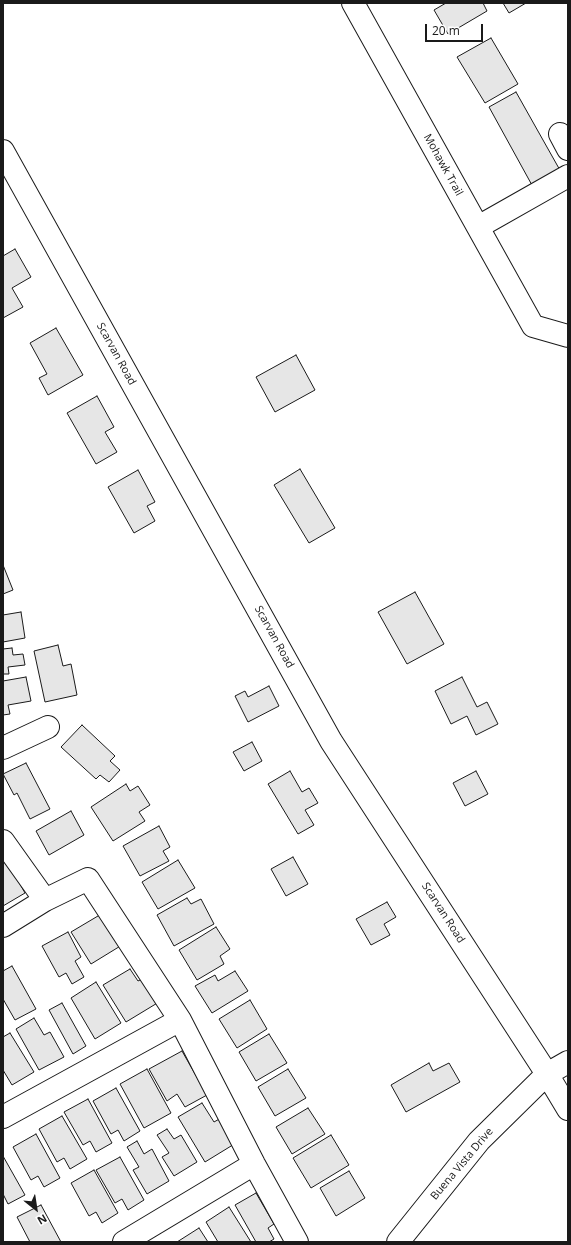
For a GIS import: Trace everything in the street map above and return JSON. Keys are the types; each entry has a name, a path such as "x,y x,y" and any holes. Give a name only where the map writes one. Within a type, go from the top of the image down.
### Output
{"street":[{"name":"Mohawk Trail","path":"353,3 533,326 568,336"},
{"name":"Scarvan Road","path":"3,151 331,741 547,1074 568,1109"},
{"path":"478,227 568,176"},
{"path":"3,748 48,727"},
{"path":"3,841 45,900"},
{"path":"3,926 45,900 88,879 180,1020 254,1164 297,1242"},
{"path":"3,1117 180,1020"},
{"name":"Buena Vista Drive","path":"398,1242 479,1141 547,1074 568,1062"},
{"path":"124,1242 254,1164"}],"building":[{"path":"446,3 483,3 487,11 448,34 434,10"},
{"path":"503,3 526,3 509,13"},
{"path":"491,38 518,84 485,103 457,57"},
{"path":"516,92 561,172 533,187 489,107"},
{"path":"15,249 31,277 12,288 23,307 3,318 3,256"},
{"path":"56,328 83,375 48,395 39,378 47,374 30,343"},
{"path":"296,355 315,390 275,412 256,377"},
{"path":"97,396 114,427 105,432 117,452 96,464 67,413"},
{"path":"300,469 335,528 309,543 274,485"},
{"path":"138,470 155,502 147,506 155,521 134,533 108,487"},
{"path":"3,565 13,590 3,594"},
{"path":"415,592 444,644 407,664 378,612"},
{"path":"21,612 25,638 3,642 3,615"},
{"path":"58,645 63,666 71,664 77,695 45,702 34,651"},
{"path":"12,648 13,655 23,654 25,665 8,667 9,674 3,674 3,649"},
{"path":"26,677 31,701 8,705 10,714 3,715 3,681"},
{"path":"462,677 477,707 487,702 498,724 476,735 467,716 451,724 435,691"},
{"path":"269,686 279,706 248,722 235,696 245,691 248,697"},
{"path":"82,725 115,756 110,761 120,770 109,782 100,775 96,779 61,747"},
{"path":"252,742 262,761 244,771 233,752"},
{"path":"26,763 50,809 30,819 17,793 14,795 3,774"},
{"path":"290,771 302,792 309,788 318,803 305,810 314,825 298,834 268,784"},
{"path":"476,771 488,794 465,806 453,783"},
{"path":"126,784 130,791 138,786 150,805 139,812 145,821 113,841 91,807"},
{"path":"71,811 84,835 49,855 36,831"},
{"path":"159,826 170,847 163,851 169,861 140,876 123,846"},
{"path":"293,857 308,884 286,896 271,869"},
{"path":"6,859 25,893 3,906 3,861"},
{"path":"178,860 195,888 158,909 142,882"},
{"path":"187,898 191,904 201,899 214,924 174,946 157,915"},
{"path":"387,902 396,917 384,924 390,935 371,945 356,919"},
{"path":"103,913 122,945 91,964 71,932"},
{"path":"216,927 230,949 220,956 224,964 197,980 179,950"},
{"path":"68,932 81,957 75,961 84,977 72,984 66,973 59,977 42,946"},
{"path":"12,966 36,1009 15,1020 3,999 3,971"},
{"path":"130,969 138,981 144,978 159,1002 126,1022 103,985"},
{"path":"235,971 248,991 212,1013 195,986 215,975 218,981"},
{"path":"96,982 121,1023 95,1039 71,998"},
{"path":"250,1000 267,1029 237,1048 219,1019"},
{"path":"62,1003 86,1046 73,1054 49,1010"},
{"path":"34,1018 44,1035 50,1032 64,1057 39,1070 16,1029"},
{"path":"10,1033 34,1072 12,1085 3,1070 3,1037"},
{"path":"269,1034 287,1063 256,1081 239,1052"},
{"path":"182,1051 207,1095 185,1107 177,1094 167,1101 149,1069"},
{"path":"429,1063 433,1071 449,1063 460,1082 406,1112 391,1085"},
{"path":"147,1069 171,1113 144,1128 120,1084"},
{"path":"288,1069 306,1098 275,1116 258,1087"},
{"path":"116,1088 140,1131 124,1141 118,1130 111,1134 93,1101"},
{"path":"88,1099 112,1143 96,1152 90,1141 83,1145 64,1112"},
{"path":"202,1103 214,1122 221,1118 236,1143 205,1162 178,1117"},
{"path":"308,1108 325,1134 292,1154 276,1127"},
{"path":"62,1116 87,1159 70,1169 64,1158 57,1162 39,1129"},
{"path":"167,1129 174,1139 181,1135 197,1162 174,1176 162,1157 169,1153 157,1135"},
{"path":"36,1134 60,1178 44,1187 38,1176 31,1180 13,1147"},
{"path":"331,1135 349,1165 311,1188 293,1158"},
{"path":"137,1141 144,1154 152,1149 169,1181 147,1194 133,1170 139,1167 127,1147"},
{"path":"3,1156 25,1195 8,1204 3,1194"},
{"path":"120,1157 144,1200 128,1210 122,1199 115,1203 96,1170"},
{"path":"94,1170 118,1213 102,1223 96,1212 89,1216 71,1183"},
{"path":"349,1171 365,1198 336,1216 320,1188"},
{"path":"256,1193 274,1224 268,1228 274,1239 269,1242 256,1242 235,1205"},
{"path":"41,1205 61,1242 30,1242 17,1217"},
{"path":"229,1207 251,1242 218,1242 206,1222"},
{"path":"199,1228 208,1242 177,1242"}]}
